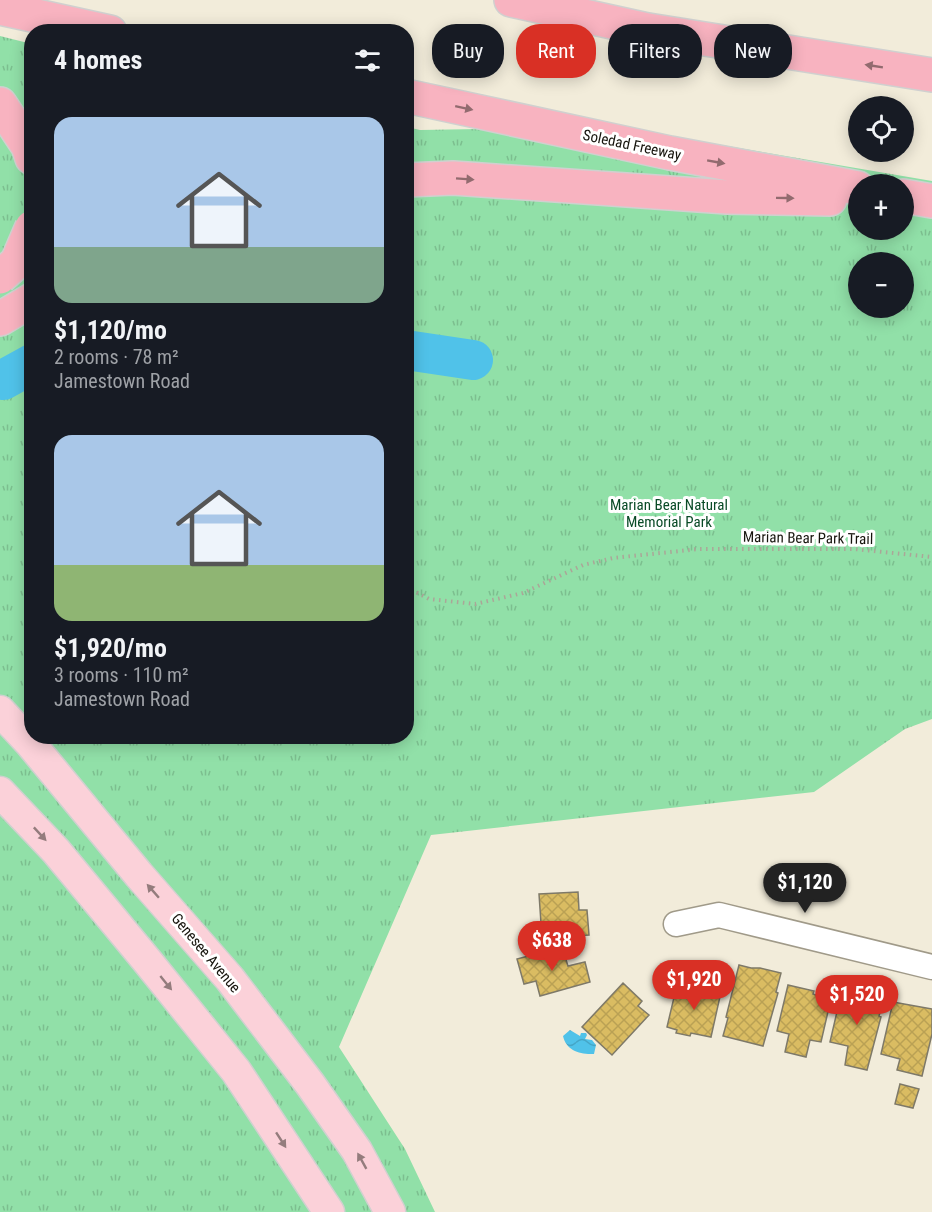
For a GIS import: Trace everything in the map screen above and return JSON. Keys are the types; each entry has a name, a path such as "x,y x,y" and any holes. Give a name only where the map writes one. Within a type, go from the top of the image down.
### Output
{"highway":[{"path":"511,0 621,24"},
{"path":"552,0 629,24"},
{"path":"0,8 73,24"},
{"path":"702,39 932,75"},
{"name":"Soledad Freeway","path":"414,98 670,153 848,186"},
{"path":"0,104 24,142"},
{"path":"414,180 453,178 727,197 848,199"},
{"path":"0,277 17,262 24,246"},
{"path":"0,319 24,305"}],"main road":[{"name":"Genesee Avenue","path":"0,711 24,737"},
{"name":"Genesee Avenue","path":"31,744 139,875 230,979 310,1084 357,1151 390,1212"},
{"path":"0,792 63,859 236,1071 328,1212"}],"street":[{"path":"676,924 719,915 932,967"}],"path":[{"name":"Marian Bear Park Trail","path":"414,591 429,598 475,604 523,593 584,565 612,558 699,549 854,549 932,557"}],"green space":[{"name":"Marian Bear Natural Memorial Park","path":"0,36 24,42 24,744 414,744 414,129 616,127 891,174 848,174 848,240 914,240 914,178 932,181 932,719 905,729 814,792 431,835 339,1047 405,1149 435,1212 0,1212"}],"water":[{"path":"570,1030 580,1036 581,1033 586,1033 585,1039 592,1040 596,1045 594,1054 584,1054 567,1045 563,1036"}],"building":[{"path":"578,892 579,910 587,910 589,935 542,938 539,894"},
{"path":"562,947 568,966 585,962 590,982 540,996 536,981 524,984 517,959"},
{"path":"739,965 781,973 776,992 778,993 763,1046 723,1036"},
{"path":"623,983 642,1001 638,1006 649,1015 612,1055 582,1027"},
{"path":"788,985 814,991 813,994 819,996 818,1000 830,1003 821,1042 810,1040 806,1057 785,1052 789,1034 777,1031"},
{"path":"696,986 721,992 711,1037 676,1033 677,1030 667,1027 676,989 689,992 690,988 695,989"},
{"path":"842,990 884,997 867,1070 845,1065 848,1046 830,1042"},
{"path":"893,1002 932,1009 932,1034 922,1076 897,1070 900,1059 881,1054"},
{"path":"900,1084 919,1089 913,1108 895,1104"}],"waterway":[{"path":"414,351 473,360"},
{"path":"0,379 3,380 24,368"}]}
